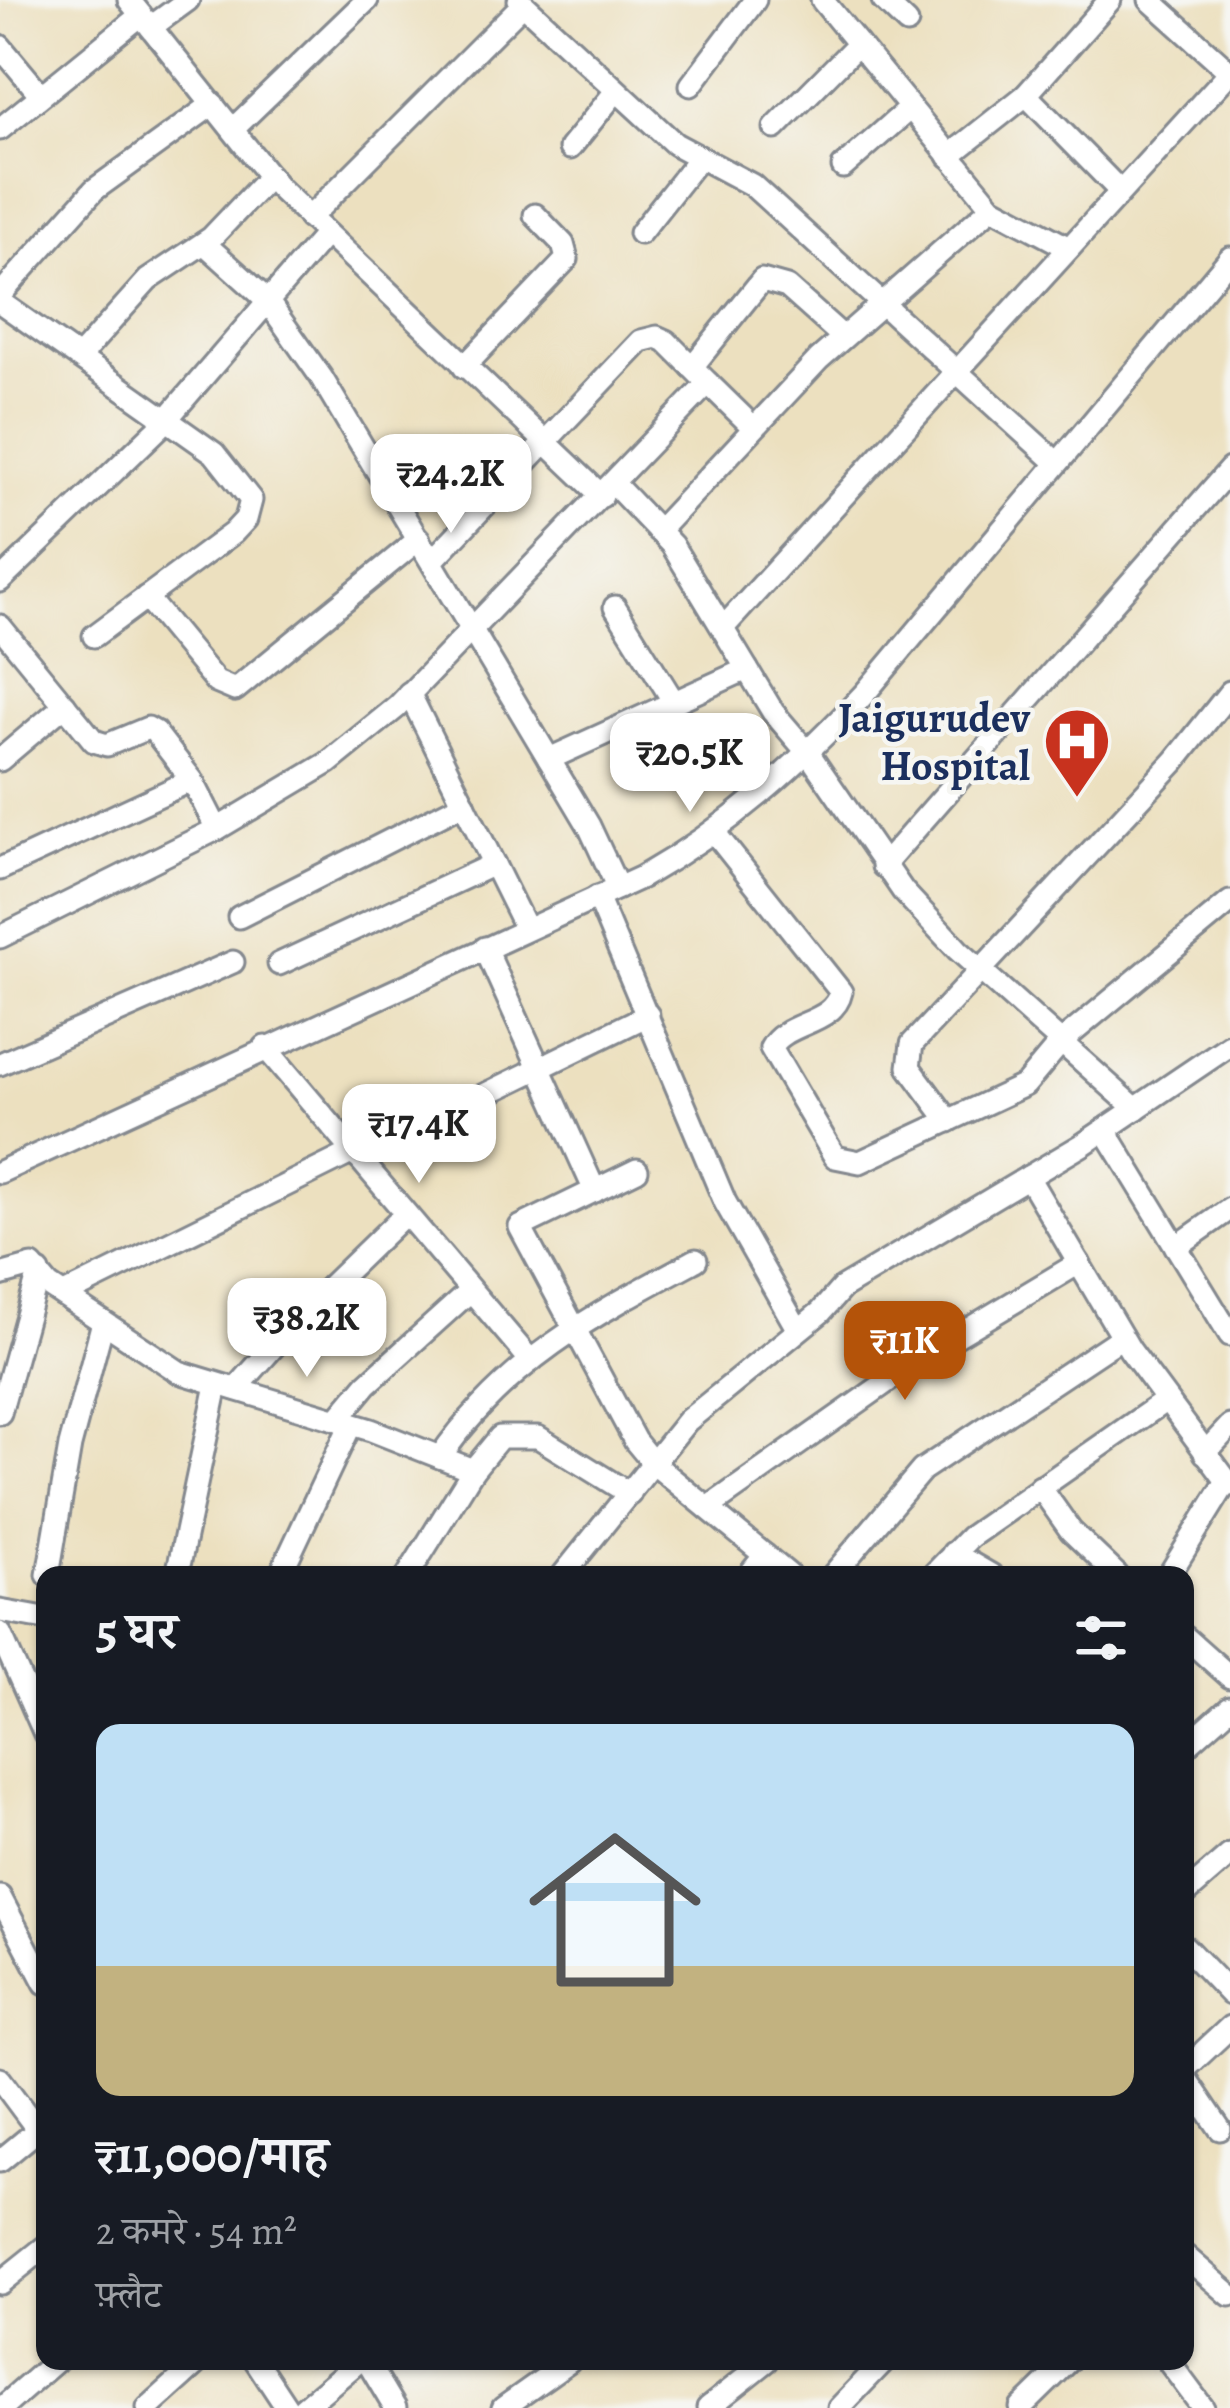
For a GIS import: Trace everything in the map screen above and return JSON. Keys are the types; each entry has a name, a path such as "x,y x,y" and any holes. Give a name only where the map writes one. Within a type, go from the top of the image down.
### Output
{"street":[{"path":"0,129 140,14 188,0"},
{"path":"232,129 367,0"},
{"path":"691,85 754,0"},
{"path":"822,0 992,207 1069,248"},
{"path":"884,0 907,23"},
{"path":"949,156 1026,95 1109,0"},
{"path":"723,628 1230,72 1150,0"},
{"path":"0,581 167,418 266,299 317,226 521,2 675,144 752,185 1056,462"},
{"path":"140,14 270,176 317,226 546,443 658,531 773,712 809,754 883,866 982,970 1136,1109"},
{"path":"776,128 858,44"},
{"path":"0,46 40,94"},
{"path":"570,148 616,91"},
{"path":"1026,95 1119,190"},
{"path":"94,636 232,533 251,508 245,485 167,418 0,299 94,190 213,104"},
{"path":"843,167 910,108"},
{"path":"640,233 700,157"},
{"path":"80,356 160,269 204,243 270,176"},
{"path":"658,531 843,337 992,207"},
{"path":"464,367 567,259 563,244 535,215"},
{"path":"204,243 266,299 321,377 549,760 608,893 648,1015 725,1202 798,1330"},
{"path":"0,1172 608,893 714,832 809,754 1230,258"},
{"path":"0,937 217,829 328,763 410,693 608,490 700,375 762,280 787,287 843,337"},
{"path":"432,561 641,341 657,337 753,427"},
{"path":"883,866 1230,469"},
{"path":"146,597 216,682 235,690 419,539"},
{"path":"615,607 674,702"},
{"path":"0,626 100,745 148,728 191,780 217,829"},
{"path":"549,760 747,668"},
{"path":"949,1121 909,1067 908,1051 1174,761 1230,692"},
{"path":"410,693 526,929"},
{"path":"0,760 64,705"},
{"path":"0,869 191,780"},
{"path":"239,916 464,803"},
{"path":"714,832 841,992 834,1009 778,1037 771,1048 835,1157 860,1162 1025,1085 1061,1042 1230,902"},
{"path":"279,964 494,864"},
{"path":"485,948 595,1191"},
{"path":"0,1064 232,962"},
{"path":"64,1295 648,1015"},
{"path":"570,1566 687,1421 842,1288 1105,1130 1230,1045"},
{"path":"265,1047 531,1361"},
{"path":"1105,1130 1230,1335"},
{"path":"637,1170 520,1227 614,1409 654,1464 778,1566"},
{"path":"1028,1177 1122,1337 1229,1483 1175,1566"},
{"path":"1176,1247 1230,1209"},
{"path":"179,1566 226,1387 405,1214"},
{"path":"440,1457 456,1434 571,1327 696,1260"},
{"path":"708,1508 925,1354 1079,1263"},
{"path":"0,1275 19,1267 40,1272 64,1295 179,1372 344,1422 473,1470"},
{"path":"0,1413 40,1272"},
{"path":"284,1566 344,1422 367,1384 470,1291"},
{"path":"50,1566 70,1446 103,1322"},
{"path":"841,1566 922,1470 1122,1337"},
{"path":"941,1566 1040,1487 1165,1401"},
{"path":"1205,1453 1230,1426"},
{"path":"414,1566 473,1470 500,1437 538,1437 630,1493"},
{"path":"1040,1487 1071,1531 1108,1566"},
{"path":"953,1553 975,1566"},
{"path":"756,1566 765,1555"},
{"path":"0,1611 36,1617"},
{"path":"0,1633 36,1714"},
{"path":"1194,1645 1230,1677"},
{"path":"1194,1737 1230,1707"},
{"path":"1194,1886 1230,1855"},
{"path":"0,1897 36,1966"},
{"path":"1194,1956 1230,1994"},
{"path":"1194,2065 1228,2034"},
{"path":"0,2079 36,2121"},
{"path":"1194,2087 1220,2129"},
{"path":"0,2161 36,2131"},
{"path":"0,2283 36,2254"},
{"path":"1194,2264 1230,2294"},
{"path":"2,2408 46,2370"},
{"path":"148,2408 190,2370"},
{"path":"262,2370 287,2408"},
{"path":"304,2408 352,2370"},
{"path":"369,2370 395,2408"},
{"path":"502,2408 556,2370"},
{"path":"708,2408 756,2370"},
{"path":"839,2408 875,2370"},
{"path":"1021,2408 1061,2370"},
{"path":"1175,2370 1203,2408"}],"place":[{"name":"Jaigurudev Hospital","path":"1077,800"}]}
